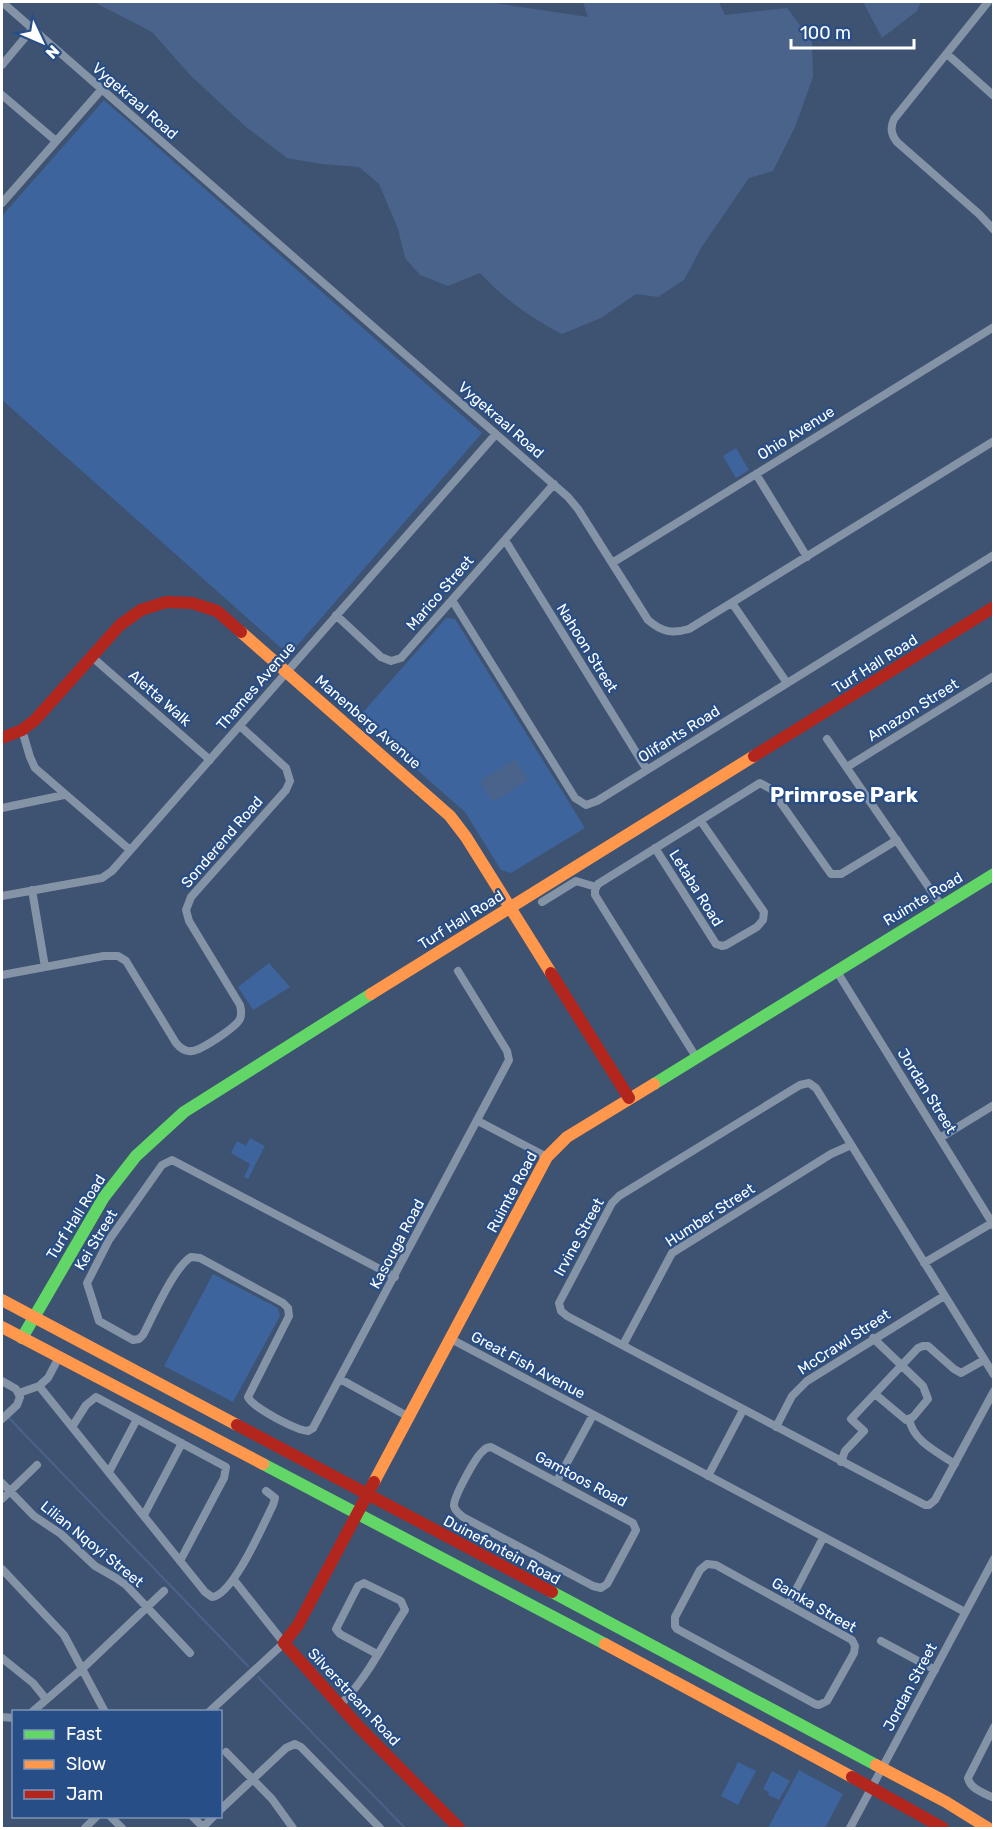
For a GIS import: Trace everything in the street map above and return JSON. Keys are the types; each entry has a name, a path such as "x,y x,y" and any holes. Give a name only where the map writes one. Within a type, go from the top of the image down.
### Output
{"main road":[{"name":"Manenberg Avenue","path":"2,738 22,730 42,714 120,625 136,611 160,603 188,602 204,606 222,615 444,809 462,831 629,1098"},
{"name":"Turf Hall Road","path":"22,1338 104,1197 136,1156 167,1126 201,1100 993,607"},
{"name":"Ruimte Road","path":"284,1643 298,1626 547,1157 562,1140 993,874"},
{"name":"Duinefontein Road","path":"2,1300 946,1802 988,1828"},
{"path":"2,1327 358,1513 872,1787 943,1828"},
{"name":"Silverstream Road","path":"284,1643 340,1705 459,1828"}],"street":[{"name":"Vygekraal Road","path":"2,2 554,484 578,509 648,620 666,632 676,633 689,629 993,441"},
{"path":"988,2 894,119 891,130 897,142 979,214 993,230"},
{"path":"2,65 33,28"},
{"path":"946,54 993,96"},
{"path":"2,203 102,89"},
{"path":"2,94 56,141"},
{"name":"Ohio Avenue","path":"612,563 993,327"},
{"name":"Thames Avenue","path":"2,896 102,878 112,871 496,434"},
{"path":"756,474 807,556"},
{"name":"Marico Street","path":"336,615 381,657 394,660 407,652 554,484"},
{"name":"Nahoon Street","path":"505,540 647,770"},
{"name":"Olifants Road","path":"452,600 575,798 586,805 597,801 993,555"},
{"path":"732,603 787,683"},
{"name":"Aletta Walk","path":"92,657 210,760"},
{"name":"Amazon Street","path":"847,767 993,676"},
{"name":"Sonderend Road","path":"2,975 112,955 123,958 176,1043 185,1050 194,1051 229,1030 239,1021 242,1013 240,1005 189,921 186,910 191,897 286,790 290,781 286,768 240,726"},
{"path":"22,730 35,768 130,850"},
{"path":"827,739 941,905"},
{"name":"Letaba Road","path":"596,887 754,784 762,783 771,789 831,874 841,874 897,840"},
{"path":"2,808 64,795"},
{"name":"Letaba Road","path":"655,848 716,944 726,945 757,927 763,920 764,912 700,820"},
{"path":"542,902 576,881 596,887 595,895 696,1057"},
{"path":"32,890 45,967"},
{"name":"Jordan Street","path":"836,970 993,1224"},
{"name":"Kasouga Road","path":"308,1431 318,1422 507,1064 509,1056 458,971"},
{"name":"Irvine Street","path":"993,1376 812,1084 805,1083 619,1196 612,1203 559,1303 561,1311 567,1316 840,1462 927,1505 935,1500 993,1391"},
{"path":"940,1138 993,1105"},
{"path":"478,1121 547,1157"},
{"name":"Humber Street","path":"623,1345 672,1253 813,1165 851,1144"},
{"name":"Kei Street","path":"308,1431 298,1429 255,1406 248,1397 289,1316 286,1306 200,1258 191,1257 171,1282 142,1336 137,1340 131,1340 100,1323 88,1289 89,1276 109,1240 162,1166 172,1160 394,1277"},
{"path":"924,1263 993,1224"},
{"name":"McCrawl Street","path":"776,1427 786,1405 801,1386 873,1338 944,1296"},
{"name":"Great Fish Avenue","path":"451,1338 965,1612"},
{"path":"873,1338 923,1386 928,1394 926,1403 909,1419"},
{"path":"840,1462 845,1451 864,1431 851,1419 918,1348 925,1345 955,1371 961,1373 984,1360"},
{"path":"19,1393 39,1386 48,1378 59,1357"},
{"path":"340,1379 409,1417"},
{"path":"2,1381 19,1393"},
{"path":"39,1386 205,1592 212,1597 224,1592 234,1580 275,1501 274,1496 266,1491"},
{"path":"2,1419 19,1402 19,1393"},
{"path":"875,1394 898,1415 909,1419"},
{"path":"72,1427 89,1401 96,1397 223,1464 226,1470 224,1478 180,1561"},
{"path":"708,1476 743,1410"},
{"name":"Great Fish Avenue","path":"557,1481 593,1415"},
{"path":"109,1472 137,1419"},
{"path":"909,1419 912,1431 918,1438 955,1464"},
{"path":"144,1515 182,1443"},
{"name":"Gamtoos Road","path":"486,1448 496,1449 557,1481 629,1519 635,1526 634,1534 610,1581 604,1587 597,1587 583,1581 463,1517 454,1507 456,1498 479,1455 486,1448"},
{"path":"2,1498 37,1466"},
{"name":"Lilian Nqoyi Street","path":"2,1483 34,1516 61,1534 95,1566 121,1581 190,1653"},
{"path":"788,1605 823,1538"},
{"name":"Jordan Street","path":"850,1828 993,1559"},
{"name":"Gamka Street","path":"707,1564 716,1565 788,1605 850,1638 855,1646 854,1653 836,1689 831,1698 824,1703 815,1704 691,1637 677,1629 674,1621 700,1570 707,1564"},
{"path":"2,1569 58,1628 83,1668 104,1710"},
{"name":"Silverstream Road","path":"234,1580 284,1643"},
{"path":"340,1705 377,1654 405,1607 401,1601 362,1583 358,1586 336,1629 340,1634 377,1654"},
{"path":"34,1710 83,1668 164,1591"},
{"path":"881,1641 934,1670"},
{"path":"211,1710 284,1643"},
{"path":"2,1658 33,1683 46,1699"},
{"path":"993,1727 968,1778 974,1787 993,1798"},
{"path":"222,1808 289,1745 294,1744 301,1747 380,1828"},
{"path":"226,1752 277,1805 293,1828"}],"shaded area":[{"path":"94,2 489,2 588,17 583,2 719,2 725,15 787,8 812,41 813,77 795,127 773,171 749,178 701,248 684,280 658,297 636,294 601,318 562,334 518,307 480,273 448,286 420,275 405,258 398,229 379,184 359,167 287,158 246,127 191,76 152,32"},
{"path":"863,2 921,2 917,11 882,38"},
{"path":"104,100 482,433 289,655 2,400 2,216"},
{"path":"736,448 749,470 736,478 723,456"},
{"path":"446,618 455,619 585,828 511,873 501,870 465,812 358,718"},
{"path":"515,759 528,780 493,802 480,781"},
{"path":"269,963 290,987 253,1010 238,987"},
{"path":"250,1138 265,1146 248,1179 244,1177 250,1164 231,1153 237,1141 246,1146"},
{"path":"213,1274 278,1308 280,1316 233,1402 164,1366"},
{"path":"738,1762 756,1771 738,1805 721,1796"},
{"path":"799,1770 843,1794 825,1828 768,1828"},
{"path":"772,1771 790,1781 779,1800 768,1795 769,1792 763,1789"}],"waterway":[{"path":"8,1417 248,1666"},
{"path":"258,1677 405,1828"}],"traffic: fast":[{"path":"654,1084 994,874"},
{"path":"22,1338 104,1197 136,1156 184,1112 371,994"},
{"path":"263,1464 605,1644"},
{"path":"552,1592 876,1765"}],"traffic: slow":[{"path":"241,632 450,816 466,837 551,973"},
{"path":"371,994 754,756"},
{"path":"374,1482 547,1157 567,1137 654,1084"},
{"path":"2,1300 237,1425"},
{"path":"2,1327 263,1464"},
{"path":"605,1644 852,1777"},
{"path":"876,1765 946,1802 988,1828"}],"traffic: jam":[{"path":"2,738 22,730 35,720 120,625 141,610 166,602 192,603 217,611 241,632"},
{"path":"754,756 994,607"},
{"path":"551,973 629,1098"},
{"path":"237,1425 552,1592"},
{"path":"374,1482 298,1625 284,1643 360,1728 459,1828"},
{"path":"852,1777 943,1828"}],"district":[{"name":"Primrose Park","path":"844,795"}]}
